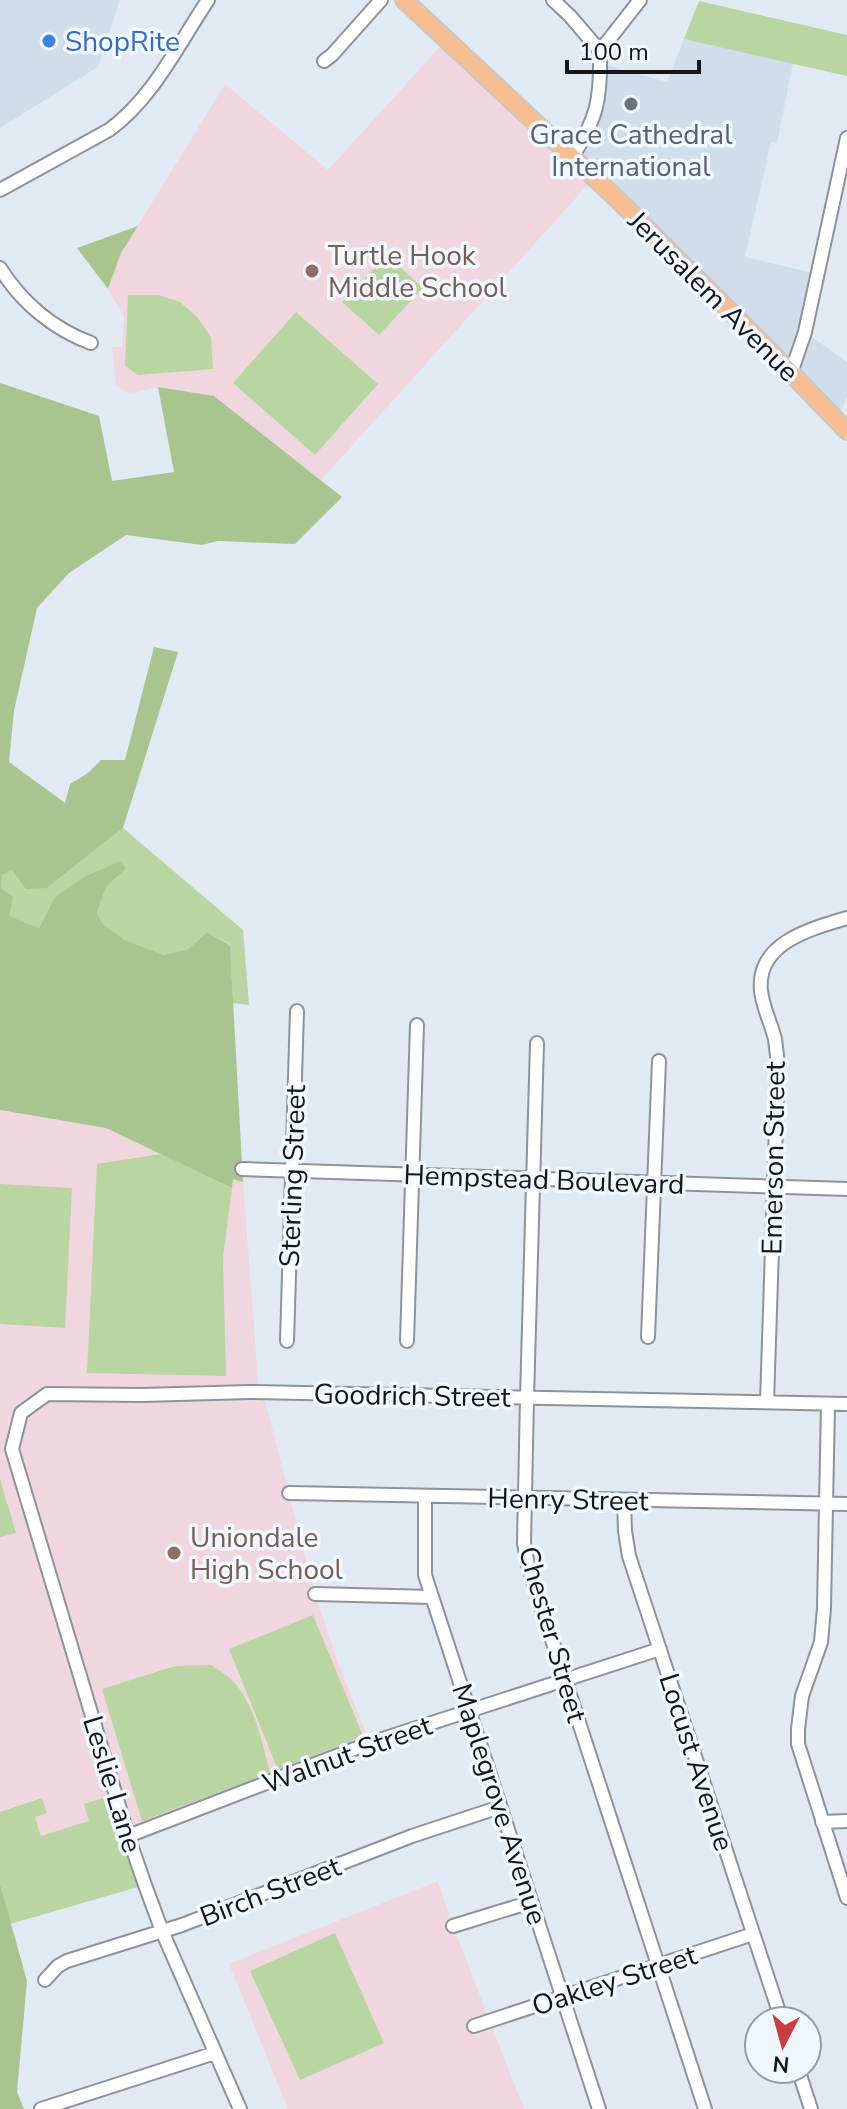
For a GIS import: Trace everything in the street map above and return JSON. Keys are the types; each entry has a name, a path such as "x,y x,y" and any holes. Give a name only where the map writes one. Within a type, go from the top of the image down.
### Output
{"main road":[{"name":"Jerusalem Avenue","path":"404,0 652,234 847,431"}],"street":[{"path":"0,190 120,122 146,96 208,0"},
{"path":"324,61 381,0"},
{"path":"553,0 600,51 601,86 597,106 592,123 572,157"},
{"path":"600,51 640,0"},
{"path":"791,373 805,332 841,193 847,138"},
{"path":"0,268 25,301 50,321 91,343"},
{"name":"Emerson Street","path":"767,1402 778,1064 775,1040 761,990 763,972 773,951 789,939 847,918"},
{"name":"Sterling Street","path":"287,1341 297,1011"},
{"path":"407,1341 417,1025"},
{"name":"Chester Street","path":"537,1043 524,1543 528,1566 564,1680 705,2109"},
{"path":"648,1337 659,1061"},
{"name":"Hempstead Boulevard","path":"242,1169 847,1189"},
{"name":"Goodrich Street","path":"12,1449 21,1413 47,1394 250,1392 847,1404"},
{"path":"828,1404 821,1642 802,1696 798,1729 801,1759 847,1898"},
{"name":"Leslie Lane","path":"12,1449 128,1836 162,1931 240,2109"},
{"name":"Henry Street","path":"289,1493 847,1504"},
{"name":"Maplegrove Avenue","path":"425,1496 425,1575 599,2109"},
{"name":"Locust Avenue","path":"624,1500 629,1556 777,2005"},
{"path":"315,1594 432,1597"},
{"name":"Walnut Street","path":"128,1836 370,1743 660,1649"},
{"name":"Birch Street","path":"45,1980 67,1961 162,1931 412,1836 500,1807"},
{"path":"822,1822 847,1821"},
{"path":"453,1926 531,1902"},
{"name":"Oakley Street","path":"474,2026 753,1934"},
{"path":"41,2109 215,2053"},
{"path":"803,2085 811,2109"}],"shaded area":[{"name":"ShopRite","path":"0,0 120,0 98,67 0,128"},
{"path":"684,39 793,63 777,143 771,142 745,257 818,274 805,332 847,362 847,396 837,420 572,157 584,138 600,63 667,82"},
{"name":"Turtle Hook Middle School","path":"446,40 594,178 321,480 214,396 158,387 130,394 116,386 112,347 122,347 124,317 108,289 121,253 225,84 328,170"},
{"path":"0,1110 106,1128 232,1187 233,1179 243,1182 259,1392 263,1393 315,1594 370,1743 0,1884"},
{"path":"438,1881 524,2109 288,2109 229,1964"}],"green space":[{"path":"699,1 847,35 847,76 684,39"},
{"path":"138,226 121,253 108,289 77,248"},
{"path":"387,255 423,288 379,335 342,302"},
{"path":"128,295 158,295 180,302 197,317 211,337 213,369 138,375 125,366"},
{"path":"296,312 378,384 315,455 233,383"},
{"path":"0,383 99,416 112,481 174,472 158,387 214,396 342,497 295,544 218,541 202,545 126,535 69,573 37,608 14,711 9,762 65,803 70,784 101,760 125,760 154,647 178,652 123,828 47,888 26,889 12,870 2,875 1,888 13,897 9,916 39,928 55,897 84,877 121,861 126,869 106,887 97,913 103,924 124,940 164,955 188,949 207,932 230,945 243,1182 233,1179 232,1188 106,1128 0,1110"},
{"path":"123,828 243,930 249,1005 233,1003 230,944 207,932 188,949 164,955 124,941 103,924 97,913 106,887 126,869 55,897 39,928 8,916 1,875 12,870 47,888"},
{"path":"161,1154 232,1188 223,1257 226,1376 87,1373 97,1164"},
{"path":"0,1184 72,1188 65,1328 0,1324"},
{"path":"0,1479 16,1533 0,1537"},
{"path":"313,1615 363,1736 278,1770 229,1649"},
{"path":"211,1665 232,1680 247,1700 270,1773 142,1821 102,1689 175,1666"},
{"path":"116,1794 145,1885 10,1924 0,1884 0,1812 42,1798 47,1813 35,1817 41,1836 89,1821 84,1804"},
{"path":"0,1884 27,1981 17,2092 24,2109 0,2109"},
{"path":"335,1933 384,2043 300,2080 250,1971"}],"place":[{"name":"ShopRite","path":"49,41"},
{"name":"Grace Cathedral International","path":"631,104"},
{"name":"Turtle Hook Middle School","path":"312,271"},
{"name":"Uniondale High School","path":"174,1553"}]}
